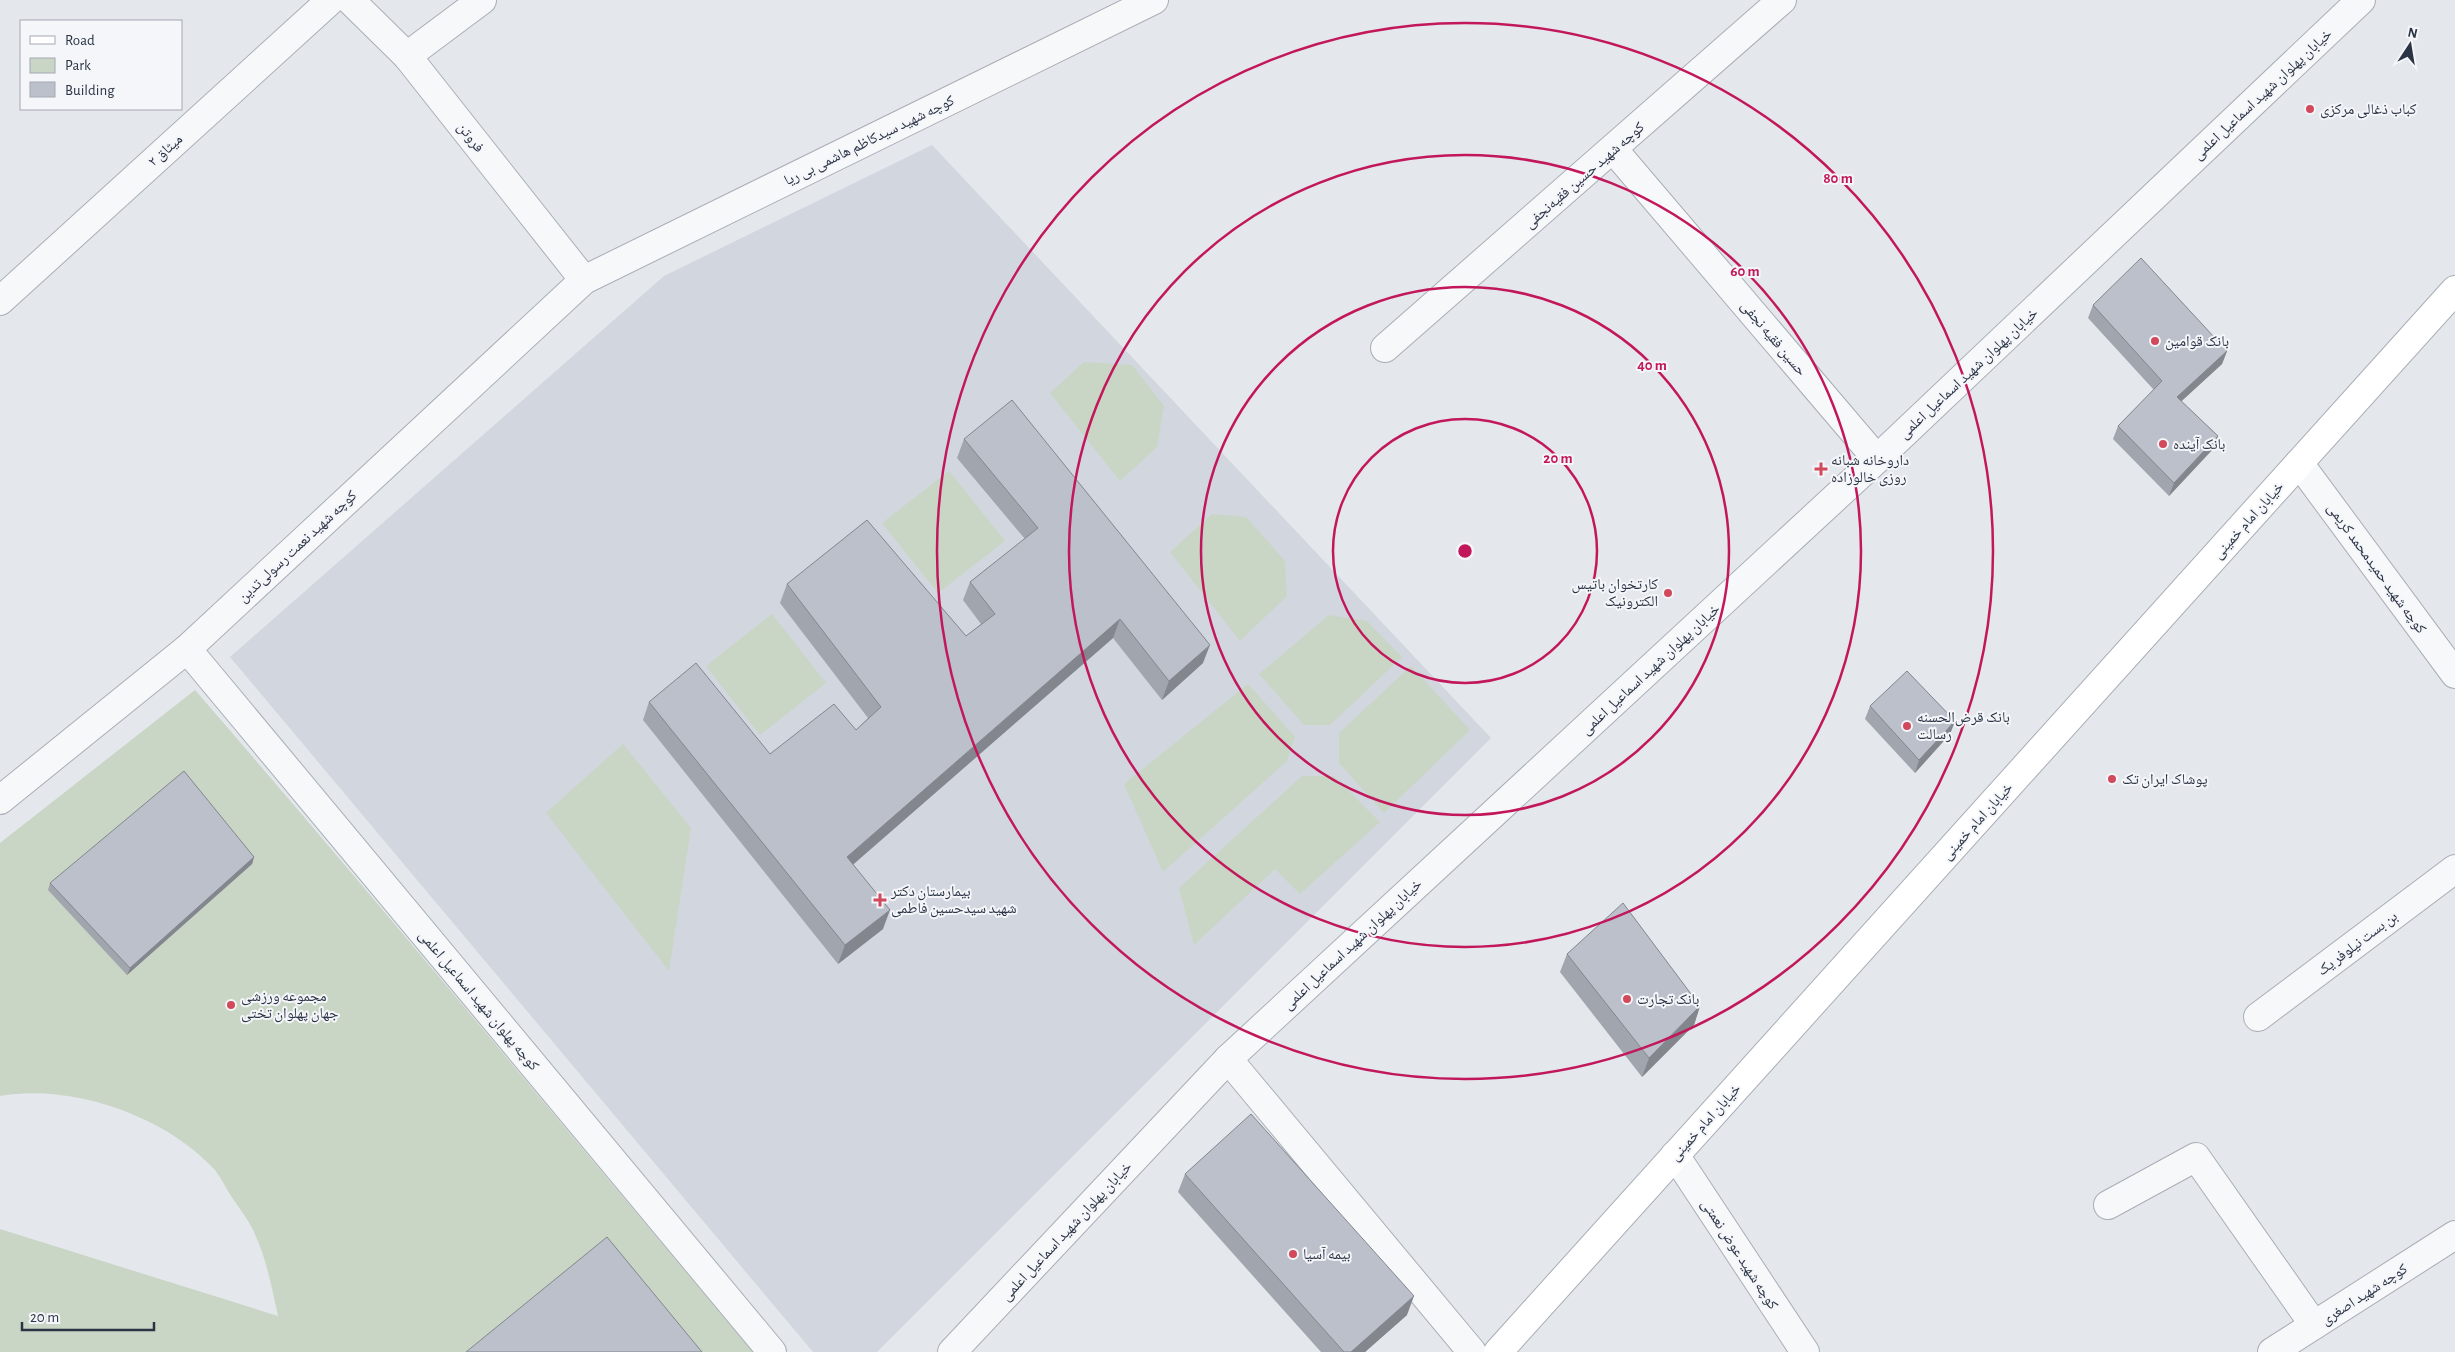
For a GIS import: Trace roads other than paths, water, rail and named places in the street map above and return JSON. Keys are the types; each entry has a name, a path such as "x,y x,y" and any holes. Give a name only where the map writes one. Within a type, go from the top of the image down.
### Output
{"main road":[{"name":"خیابان امام خمینی","path":"1498,1352 2455,290"}],"street":[{"name":"میثاق ۲","path":"0,301 331,0"},
{"name":"فروتن","path":"350,0 407,56 584,280"},
{"path":"407,56 482,0"},
{"name":"کوچه شهید سیدکاظم هاشمی بی ریا","path":"584,280 1154,0"},
{"name":"کوچه شهید حسین فقیه‌نجفی","path":"1385,348 1782,0"},
{"name":"خیابان پهلوان شهید اسماعیل اعلمی","path":"952,1352 1228,1059 1877,459 2361,0"},
{"name":"حسین فقیه نجفی","path":"1613,149 1877,459"},
{"name":"کوچه شهید نعمت رسولی‌تدین","path":"0,800 187,649 584,280"},
{"name":"کوچه شهید حمیدمحمد کریمی","path":"2299,463 2455,674"},
{"name":"کوچه پهلوان شهید اسماعیل اعلمی","path":"187,649 772,1352"},
{"name":"بن بست نیلوفر یک","path":"2258,1017 2455,869"},
{"path":"1228,1059 1472,1352"},
{"name":"کوچه شهید عوض نعمتی","path":"1675,1155 1805,1352"},
{"path":"2108,1205 2196,1157 2314,1325"},
{"name":"کوچه شهید اصغری","path":"2272,1352 2455,1235"}],"place":[{"name":"کباب ذغالی مرکزی","path":"2310,109"},
{"name":"بانک قوامین","path":"2155,341"},
{"name":"بانک آینده","path":"2163,444"},
{"name":"داروخانه شبانه روزی خالوزاده","path":"1821,469"},
{"name":"کارتخوان باتیس الکترونیک","path":"1668,593"},
{"name":"بانک قرض‌الحسنه رسالت","path":"1907,726"},
{"name":"پوشاک ایران تک","path":"2112,779"},
{"name":"بیمارستان دکتر شهید سیدحسین فاطمی","path":"880,900"},
{"name":"بانک تجارت","path":"1627,999"},
{"name":"مجموعه ورزشی جهان پهلوان تختی","path":"231,1005"},
{"name":"بیمه آسیا","path":"1293,1254"}]}
